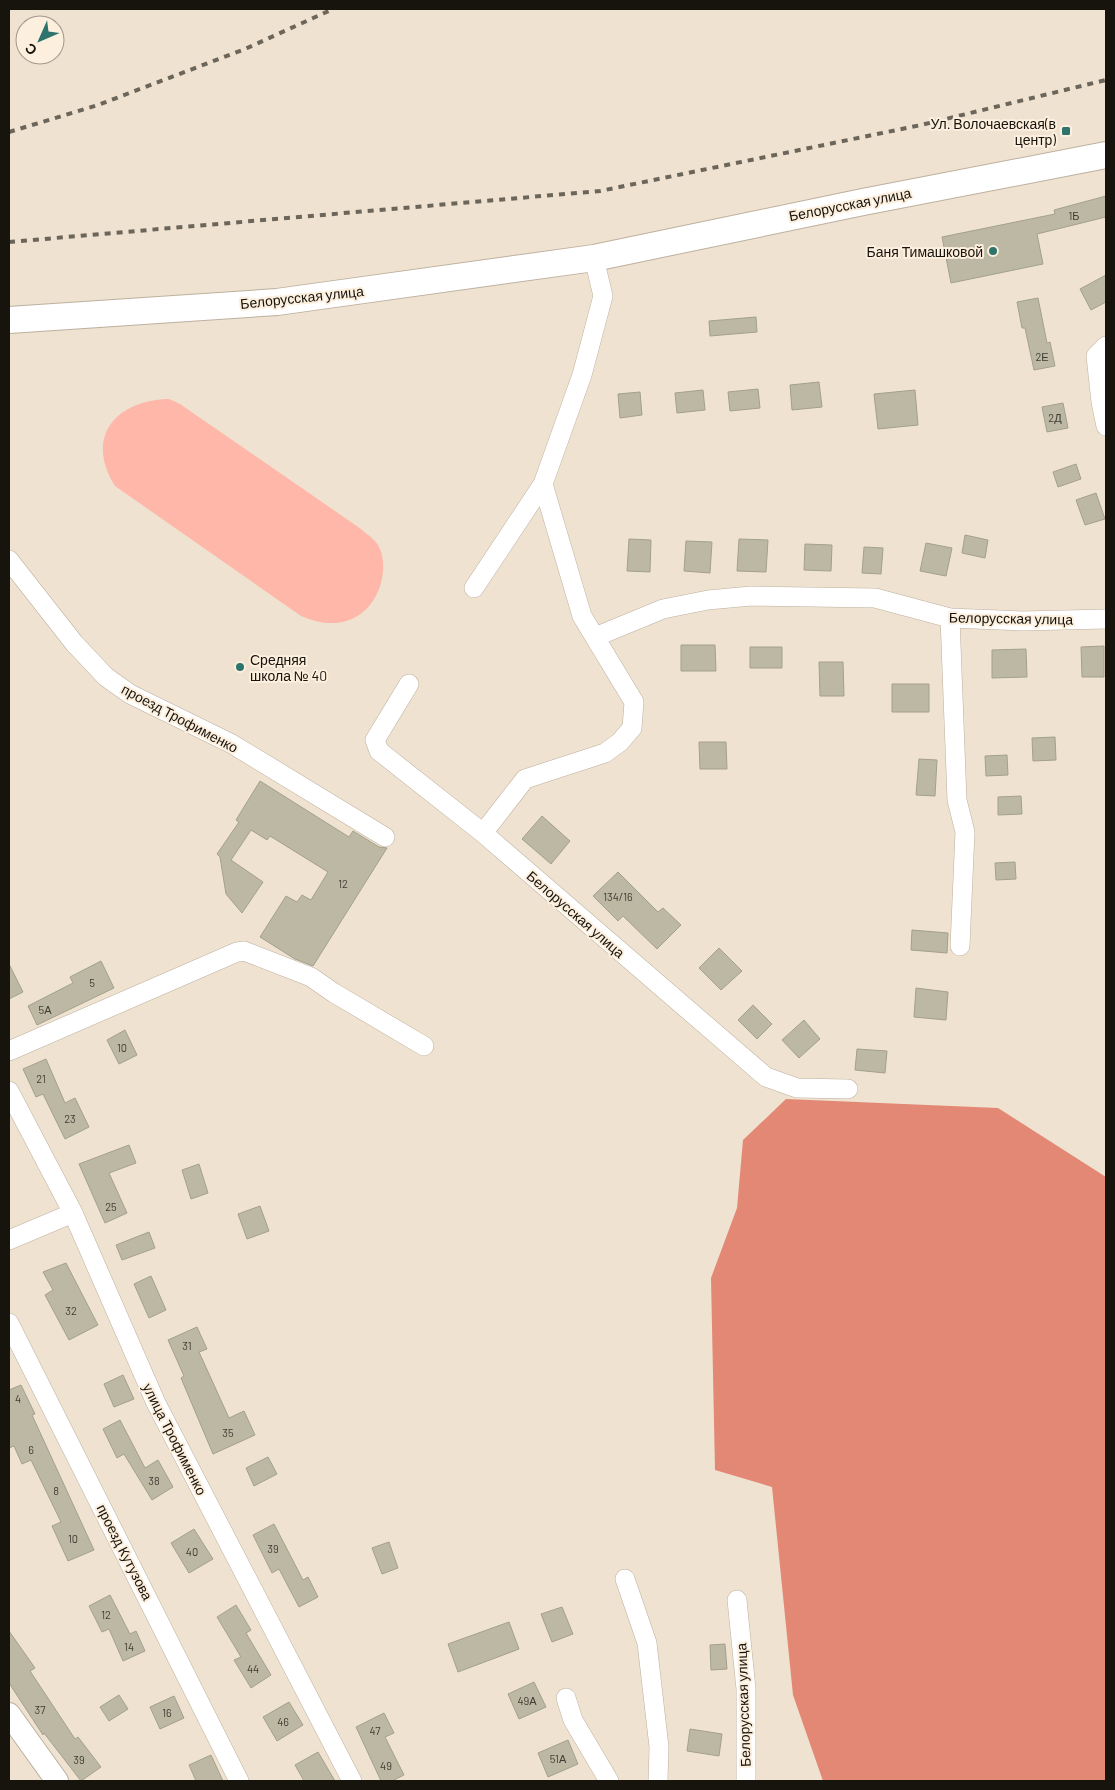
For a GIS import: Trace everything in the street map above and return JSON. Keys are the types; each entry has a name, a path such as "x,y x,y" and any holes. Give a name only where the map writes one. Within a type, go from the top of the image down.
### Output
{"main road":[{"name":"Белорусская улица","path":"9,320 278,302 594,258 881,198 1106,155"}],"street":[{"path":"474,588 544,484 582,375 603,296 594,258"},
{"path":"1106,346 1096,356 1101,402 1106,426"},
{"path":"483,832 526,779 605,753 620,742 632,728 634,702 582,616 544,484"},
{"name":"проезд Трофименко","path":"9,560 74,642 106,677 130,694 232,744 386,837"},
{"name":"Белорусская улица","path":"595,637 663,609 708,600 752,596 875,598 950,618 1022,621 1106,618"},
{"path":"950,618 957,800 965,832 960,946"},
{"name":"Белорусская улица","path":"409,684 375,740 375,745 380,751 483,832 766,1077 797,1088 848,1089"},
{"path":"9,1051 237,952 244,951 311,977 334,994 424,1046"},
{"name":"улица Трофименко","path":"9,1091 74,1213 156,1403 352,1781"},
{"path":"9,1240 74,1213"},
{"name":"проезд Кутузова","path":"9,1323 239,1781"},
{"path":"625,1580 647,1643 659,1747 658,1781"},
{"name":"Белорусская улица","path":"737,1600 746,1688 746,1781"},
{"path":"566,1698 573,1720 609,1781"},
{"path":"9,1714 57,1781"}],"shaded area":[{"path":"169,399 180,404 361,529 374,540 380,549 382,557 382,579 371,604 362,613 352,619 328,623 301,616 115,486 106,468 103,452 104,437 110,424 120,414 134,406 150,401"},
{"path":"786,1099 998,1108 1106,1177 1106,1781 823,1781 793,1695 772,1487 715,1470 711,1278 737,1208 743,1140"}],"building":[{"name":"Баня Тимашковой","path":"1106,196 1106,217 1037,234 1043,264 951,283 942,237 1055,214 1054,210"},
{"path":"1106,275 1106,302 1091,310 1080,289"},
{"path":"1038,298 1047,343 1050,342 1055,366 1034,370 1017,302"},
{"path":"756,317 757,332 710,336 709,321"},
{"path":"819,382 822,407 792,410 790,385"},
{"path":"758,389 760,408 730,411 728,392"},
{"path":"703,390 705,410 677,413 675,393"},
{"path":"915,390 918,425 878,429 874,394"},
{"path":"640,392 642,415 620,418 618,394"},
{"path":"1063,403 1068,428 1047,432 1042,407"},
{"path":"1076,464 1081,479 1058,487 1053,472"},
{"path":"1096,493 1105,519 1085,525 1076,500"},
{"path":"965,535 988,540 985,558 962,553"},
{"path":"629,539 651,540 650,572 627,571"},
{"path":"739,539 768,540 766,572 737,571"},
{"path":"686,541 712,542 710,573 684,571"},
{"path":"926,543 952,548 946,576 920,571"},
{"path":"805,544 832,545 831,571 804,570"},
{"path":"864,547 883,548 881,574 862,573"},
{"path":"681,645 715,645 716,671 681,671"},
{"path":"1104,646 1104,677 1082,677 1081,647"},
{"path":"750,647 782,647 782,668 750,668"},
{"path":"1026,649 1027,677 992,678 992,650"},
{"path":"819,662 843,662 844,696 820,696"},
{"path":"892,684 929,684 929,712 892,712"},
{"path":"1055,737 1056,760 1033,761 1032,738"},
{"path":"699,742 726,742 727,769 700,769"},
{"path":"1007,755 1008,775 986,776 985,756"},
{"path":"919,759 937,760 935,796 916,795"},
{"path":"260,781 349,837 353,831 379,847 387,848 313,966 295,959 260,937 286,896 297,902 302,895 311,900 328,872 270,836 267,840 251,830 231,860 263,882 242,913 226,894 220,857 217,854 239,822 236,820"},
{"path":"1021,796 1022,814 998,815 998,797"},
{"path":"542,816 570,841 551,864 522,839"},
{"path":"1015,862 1016,879 996,880 995,863"},
{"path":"618,872 658,912 663,908 681,925 657,949 623,916 618,921 593,896"},
{"path":"912,930 948,933 947,953 911,950"},
{"path":"719,948 742,971 721,990 699,968"},
{"path":"101,961 114,988 37,1025 28,1006 73,983 70,977"},
{"path":"9,964 23,992 9,999"},
{"path":"916,988 948,992 946,1020 914,1017"},
{"path":"753,1005 772,1024 757,1039 738,1020"},
{"path":"804,1020 820,1039 799,1058 782,1040"},
{"path":"125,1030 137,1055 119,1064 107,1040"},
{"path":"857,1049 887,1051 885,1073 855,1070"},
{"path":"46,1059 65,1103 75,1098 89,1127 65,1139 43,1094 36,1097 23,1069"},
{"path":"129,1145 136,1163 109,1173 127,1213 105,1223 79,1164"},
{"path":"199,1164 208,1193 191,1199 182,1170"},
{"path":"260,1206 269,1231 247,1239 238,1214"},
{"path":"149,1232 155,1248 122,1260 116,1245"},
{"path":"66,1263 98,1325 69,1340 45,1295 53,1290 43,1272"},
{"path":"151,1276 166,1310 149,1318 134,1284"},
{"path":"197,1327 207,1349 199,1352 229,1418 244,1411 255,1435 213,1454 181,1378 184,1376 168,1340"},
{"path":"123,1375 134,1399 114,1407 104,1384"},
{"path":"21,1385 35,1414 32,1415 94,1550 68,1561 52,1526 61,1522 31,1460 22,1464 14,1446 9,1448 9,1390"},
{"path":"120,1420 145,1468 158,1460 173,1487 152,1500 124,1454 117,1458 103,1429"},
{"path":"268,1457 277,1474 254,1486 246,1468"},
{"path":"274,1524 303,1580 308,1577 318,1597 299,1607 279,1569 272,1573 253,1535"},
{"path":"194,1529 213,1559 189,1573 171,1543"},
{"path":"389,1542 398,1568 382,1574 372,1548"},
{"path":"110,1595 130,1634 136,1631 145,1651 123,1661 109,1629 102,1632 89,1606"},
{"path":"236,1605 251,1630 246,1633 271,1675 251,1688 234,1660 241,1657 217,1617"},
{"path":"562,1607 573,1634 552,1642 541,1614"},
{"path":"509,1622 519,1649 458,1672 448,1644"},
{"path":"9,1631 35,1668 30,1671 75,1739 78,1737 101,1767 81,1781 44,1733 43,1735 9,1683"},
{"path":"725,1644 727,1669 711,1670 710,1645"},
{"path":"534,1682 546,1707 519,1719 508,1694"},
{"path":"119,1695 128,1709 109,1721 100,1707"},
{"path":"174,1696 184,1718 160,1729 150,1707"},
{"path":"289,1702 303,1725 277,1741 263,1717"},
{"path":"384,1713 394,1733 385,1737 404,1775 392,1781 381,1781 356,1727"},
{"path":"690,1729 722,1734 719,1756 687,1751"},
{"path":"568,1740 578,1764 548,1777 538,1753"},
{"path":"318,1752 335,1781 304,1781 295,1765"},
{"path":"211,1755 223,1781 196,1781 189,1765"}],"railway":[{"path":"9,132 98,105 245,49 333,9"},
{"path":"9,242 600,191 921,125 1106,80"}],"place":[{"name":"Ул. Волочаевская(в центр)","path":"1066,131"},
{"name":"Баня Тимашковой","path":"993,251"},
{"name":"Средняя школа № 40","path":"240,667"}]}
